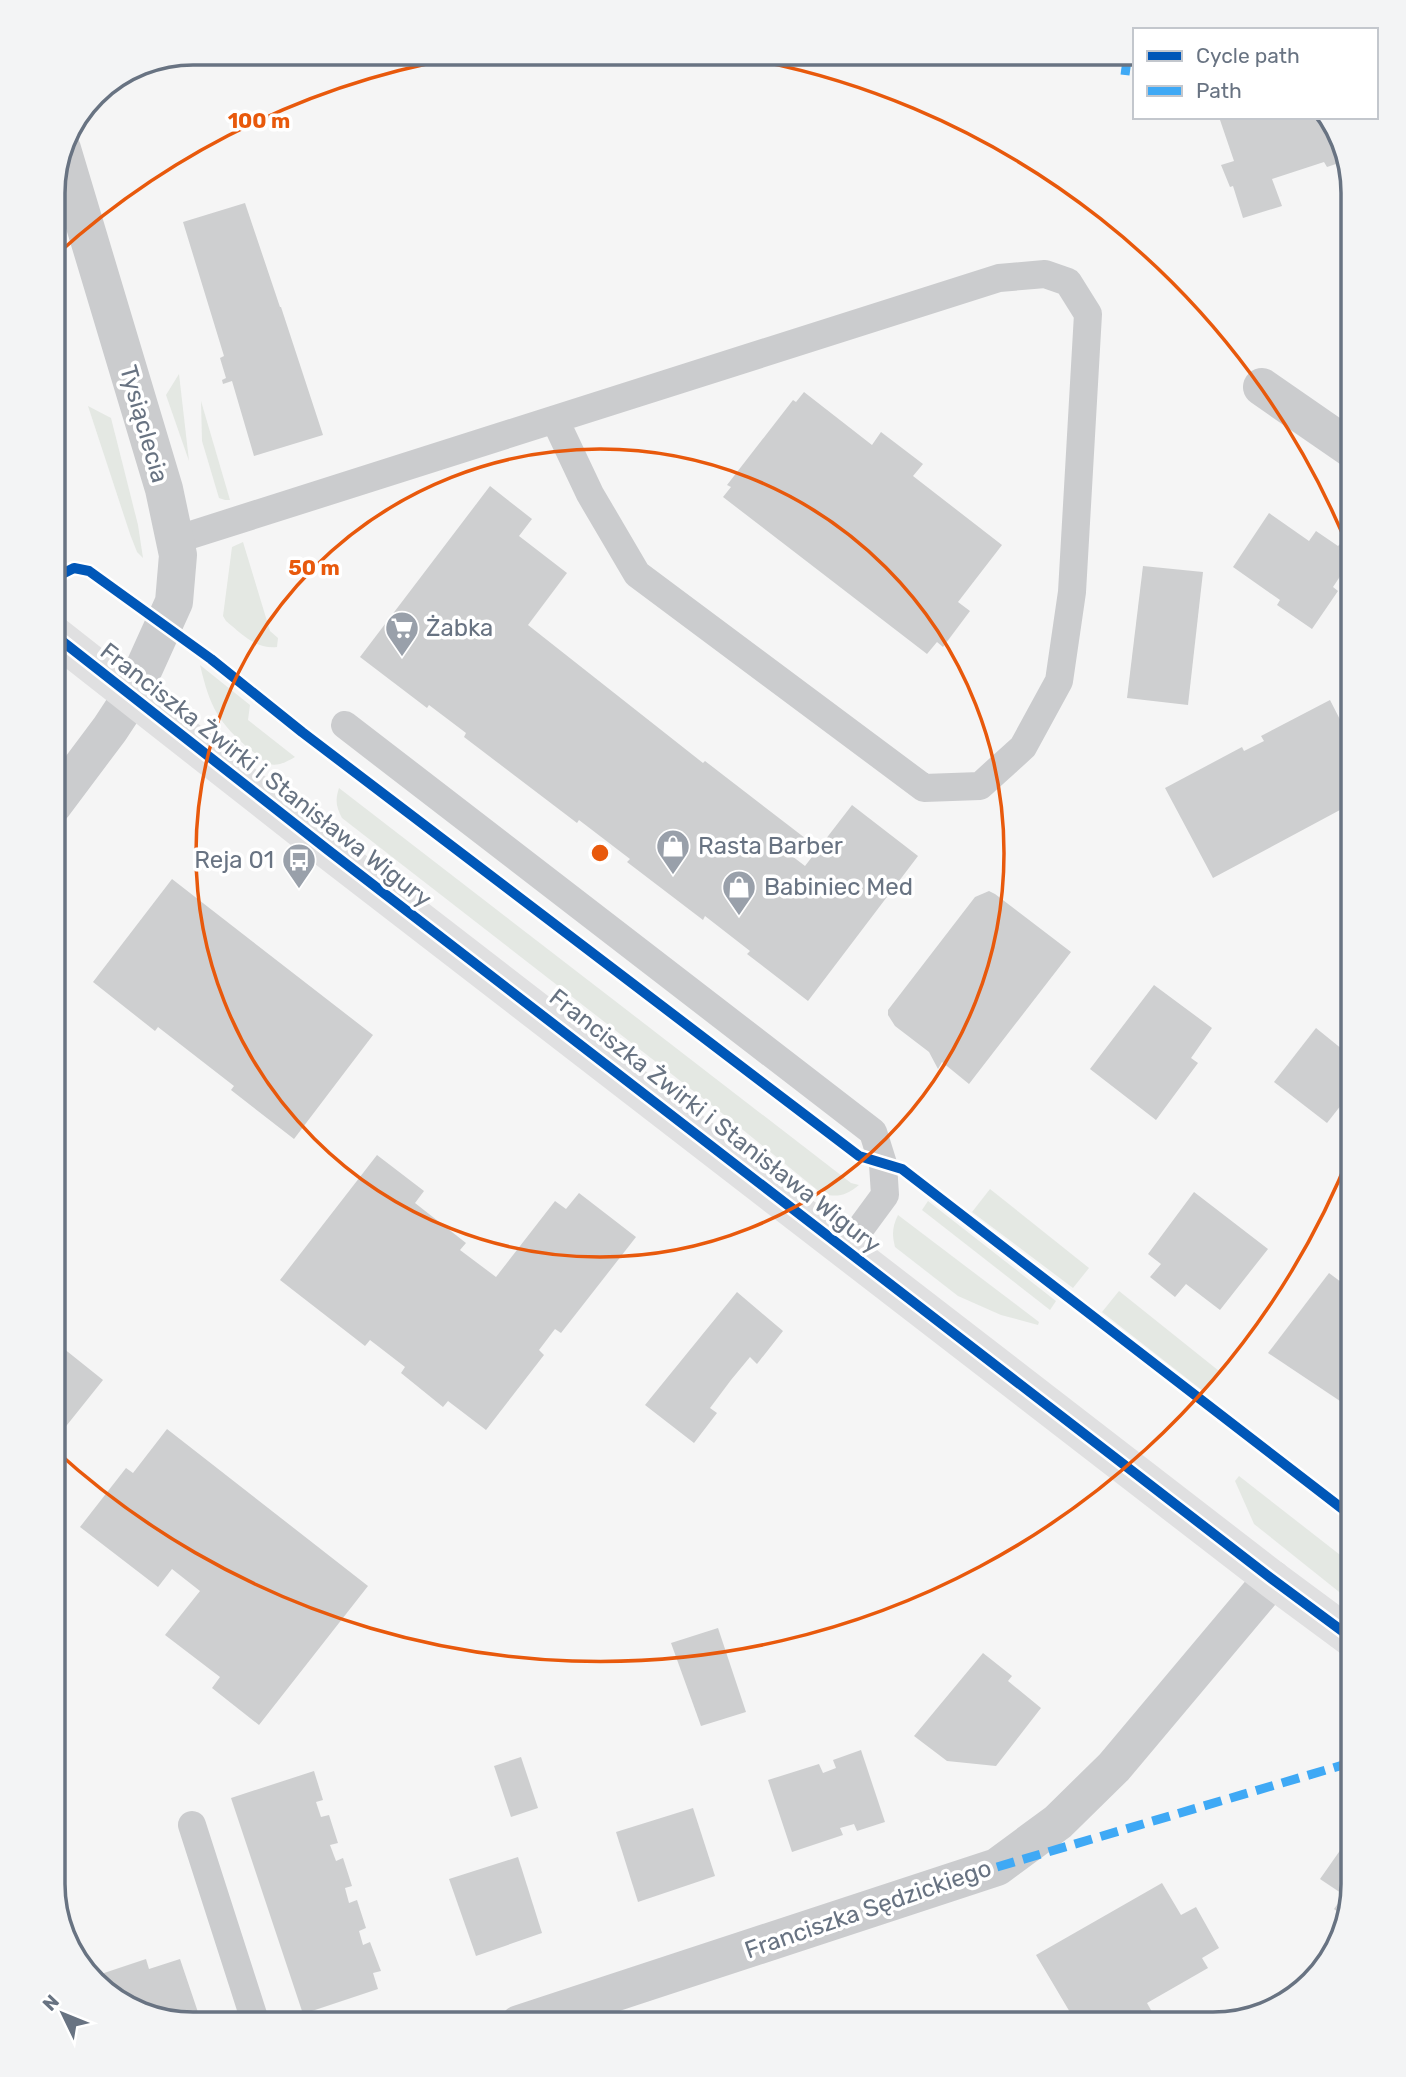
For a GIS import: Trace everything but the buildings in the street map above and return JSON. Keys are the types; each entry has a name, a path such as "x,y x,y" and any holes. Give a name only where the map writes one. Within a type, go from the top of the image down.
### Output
{"street":[{"name":"Tysiąclecia","path":"65,789 131,697 173,602 178,555 164,489 68,167"},
{"path":"1262,387 1341,442"},
{"name":"Franciszka Żwirki i Stanisława Wigury","path":"65,644 1341,1630"},
{"name":"Franciszka Sędzickiego","path":"556,2012 997,1867 1058,1822 1114,1768 1272,1578"}],"lane":[{"path":"175,540 999,278 1045,274 1068,282 1088,314 1072,592 1059,681 1023,747 980,786 924,788 637,574 590,494 555,420"},
{"path":"345,725 873,1132 883,1164 885,1195 846,1248"},
{"path":"192,1825 252,2012"}],"shaded area":[{"path":"179,374 189,461 166,395"},
{"path":"201,401 230,500 219,498 202,441"},
{"path":"88,406 111,418 138,525 143,558 137,552 130,534"},
{"path":"243,542 270,631 278,638 277,647 262,646 249,640 223,616 232,547"},
{"path":"200,665 250,705 248,720 295,757 272,765 240,741 217,713"},
{"path":"339,788 851,1183 859,1185 841,1195 821,1193 342,818 337,803"},
{"path":"990,1189 1089,1268 1073,1288 972,1212"},
{"path":"928,1201 1056,1301 1050,1310 922,1210"},
{"path":"898,1215 1039,1322 1038,1325 1001,1315 958,1296 895,1247 893,1231"},
{"path":"1119,1291 1219,1371 1203,1391 1102,1312"},
{"path":"1239,1476 1341,1556 1341,1593 1254,1524 1235,1481"}],"marked path":[{"path":"1125,75 1126,65"},
{"path":"997,1867 1341,1766"}],"cycle path":[{"path":"65,572 74,568 89,571 211,659 302,732 859,1156 902,1169 1341,1508"},
{"path":"65,643 328,850 1341,1630"}],"place":[{"name":"Żabka","path":"402,658"},
{"name":"Rasta Barber","path":"673,876"},
{"name":"Reja 01","path":"299,890"},
{"name":"Babiniec Med","path":"739,917"}]}
